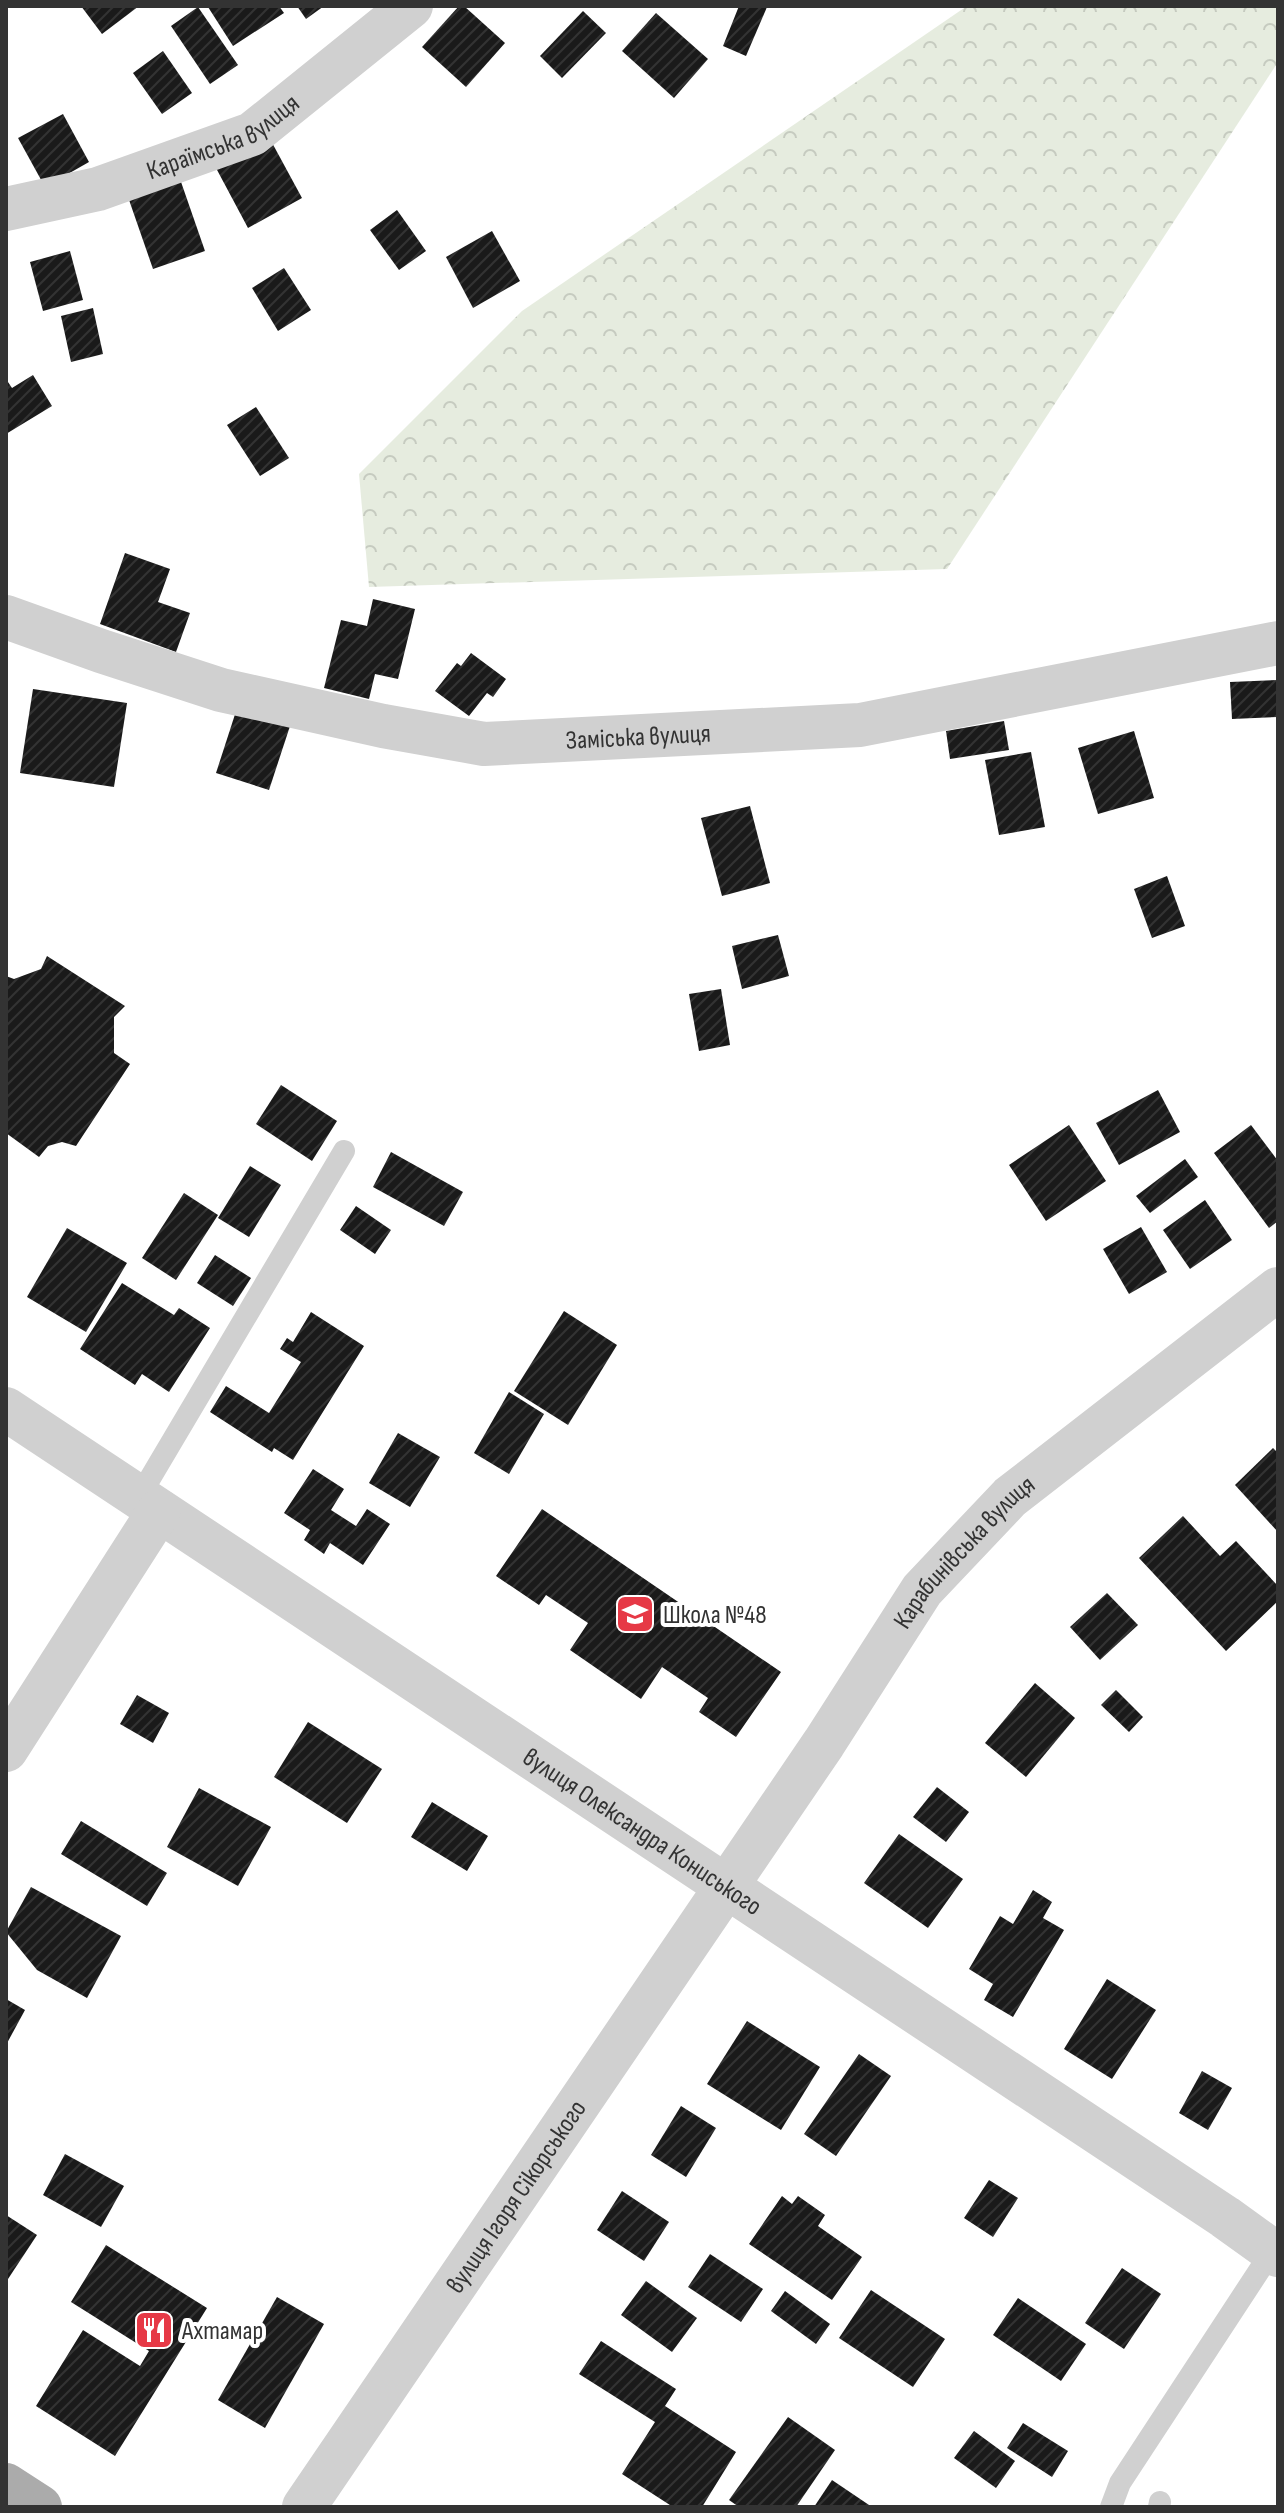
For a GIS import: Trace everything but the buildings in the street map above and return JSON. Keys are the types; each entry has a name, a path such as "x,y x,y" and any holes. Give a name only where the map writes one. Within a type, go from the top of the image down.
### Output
{"main road":[{"path":"6,2485 40,2507"}],"street":[{"name":"Караїмська вулиця","path":"6,209 98,189 252,134 411,6"},
{"name":"Заміська вулиця","path":"6,617 221,690 383,726 484,744 860,725 1278,643"},
{"name":"Карабинівська вулиця","path":"726,1884 824,1743 922,1590 1010,1497 1272,1305"},
{"name":"вулиця Олександра Кониського","path":"6,1409 726,1884 1199,2199 1275,2253"},
{"path":"6,1750 149,1504"},
{"name":"вулиця Ігоря Сікорського","path":"304,2507 726,1884"}],"lane":[{"path":"149,1504 344,1151"},
{"path":"1111,2507 1120,2483 1275,2253"}],"green space":[{"path":"967,6 1278,6 1278,62 947,569 369,587 359,474 522,311"}],"place":[{"name":"Школа №48","path":"635,1614"},
{"name":"Ахтамар","path":"154,2330"}]}
